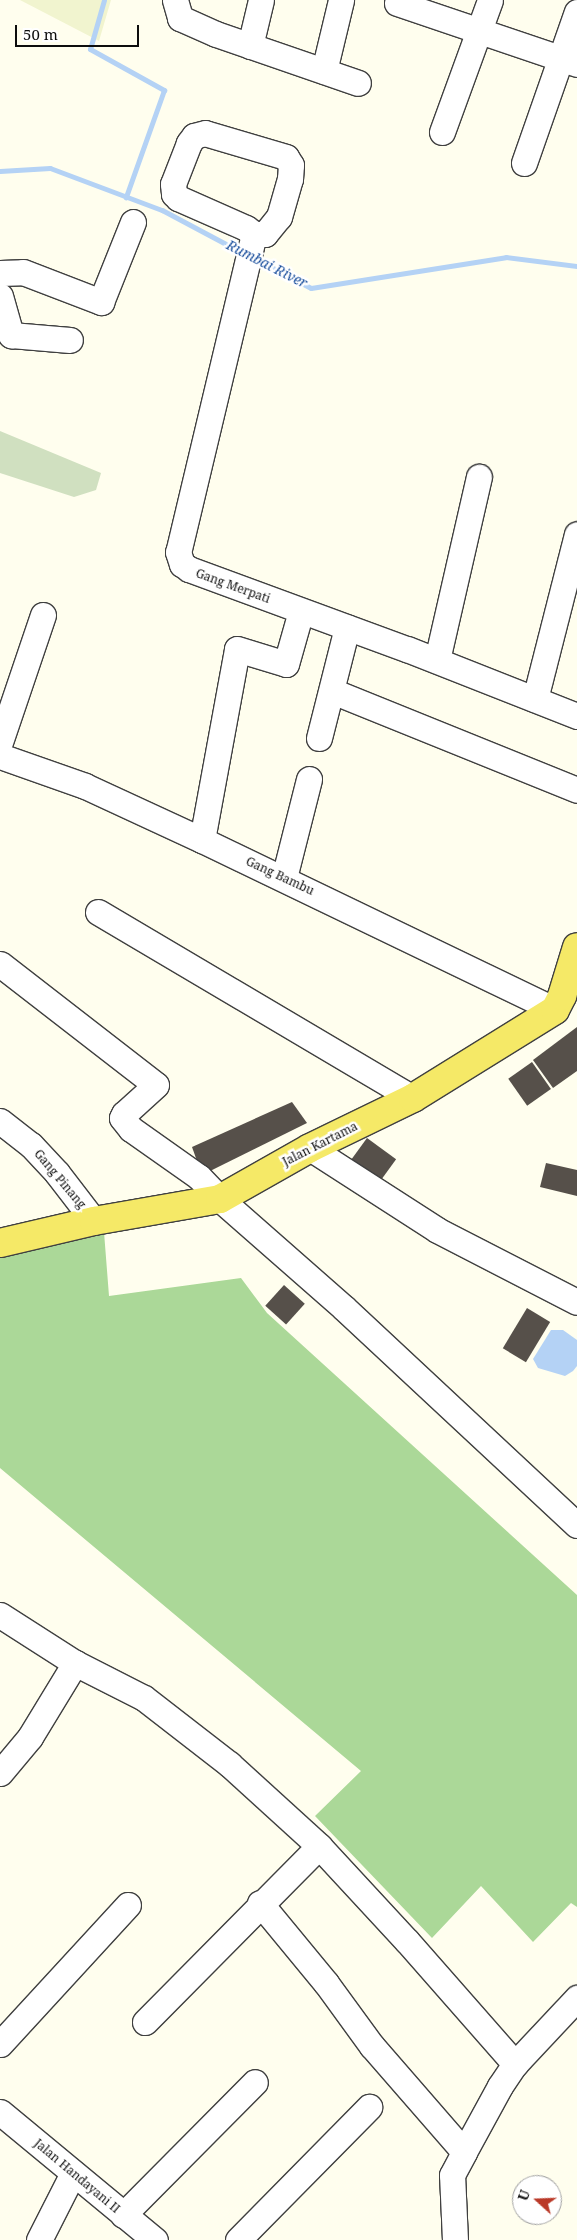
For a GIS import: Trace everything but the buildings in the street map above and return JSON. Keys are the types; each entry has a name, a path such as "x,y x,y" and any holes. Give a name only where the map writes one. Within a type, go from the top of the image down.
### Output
{"main road":[{"path":"555,1010 562,996 577,947"},
{"name":"Jalan Kartama","path":"0,1243 94,1221 220,1199 310,1148 413,1098 555,1010"}],"street":[{"path":"174,0 180,18 250,46 358,83"},
{"path":"250,46 261,0"},
{"path":"324,71 341,0"},
{"path":"442,132 490,0"},
{"path":"397,2 569,61"},
{"path":"524,163 569,61 577,12"},
{"path":"205,133 286,157 291,165 290,179 279,217 251,247 246,228 178,198 174,194 173,184 189,143 194,136 205,133"},
{"path":"0,273 23,272 100,302 133,222"},
{"name":"Gang Merpati","path":"251,247 178,552 182,564 189,569 437,660 577,716"},
{"path":"0,296 11,335 70,340"},
{"path":"437,660 479,477"},
{"path":"535,698 577,534"},
{"path":"202,840 237,649 286,664 301,611"},
{"path":"0,742 43,615"},
{"path":"319,738 347,627"},
{"path":"342,695 577,790"},
{"name":"Gang Bambu","path":"0,756 85,786 284,878 555,1010"},
{"path":"284,878 309,779"},
{"path":"98,912 413,1098"},
{"path":"0,964 156,1085 122,1118 131,1129 199,1177 220,1199 344,1308 577,1525"},
{"name":"Gang Pinang","path":"0,1121 31,1145 51,1166 94,1221"},
{"path":"310,1148 437,1230 577,1302"},
{"path":"0,1615 75,1663 144,1698 229,1764 319,1846 407,1941 515,2064"},
{"path":"0,1773 30,1737 75,1663"},
{"path":"144,2022 260,1903 319,1846"},
{"path":"260,1903 326,1984 372,2046 464,2152"},
{"path":"0,2044 128,1905"},
{"path":"454,2240 452,2176 464,2152 500,2086 515,2064 577,1998"},
{"path":"123,2215 255,2082"},
{"path":"238,2240 369,2107"},
{"name":"Jalan Handayani II","path":"0,2112 155,2240"},
{"path":"38,2240 73,2173"}],"green space":[{"path":"20,0 111,0 99,41"},
{"path":"0,431 101,473 96,490 74,497 0,473"},
{"path":"104,1232 109,1296 241,1278 267,1313 577,1595 577,1907 571,1903 533,1942 481,1886 432,1938 315,1816 361,1771 0,1468 0,1257"}],"water":[{"path":"551,1330 563,1330 577,1340 577,1366 565,1376 538,1368 533,1359"}],"waterway":[{"path":"104,0 90,49 164,90 126,197"},
{"name":"Rumbai River","path":"0,171 50,168 162,210 243,253"},
{"name":"Rumbai River","path":"256,259 311,288 506,257 577,266"}]}
